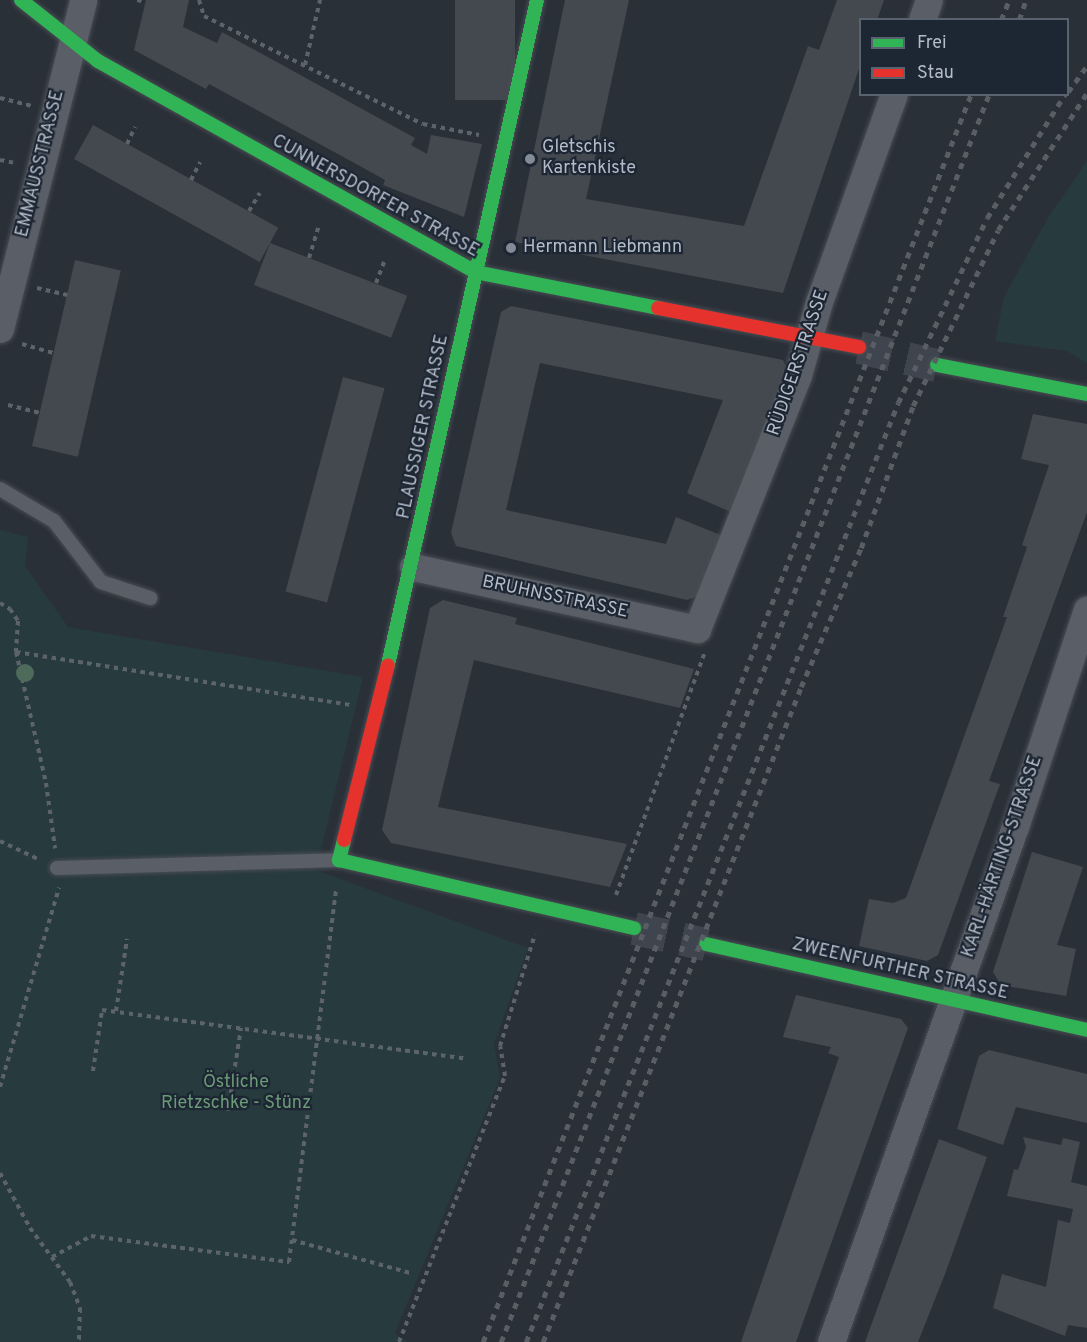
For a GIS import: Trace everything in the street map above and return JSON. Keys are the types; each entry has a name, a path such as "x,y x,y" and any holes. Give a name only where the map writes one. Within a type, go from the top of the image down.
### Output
{"street":[{"name":"CUNNERSDORFER STRASSE","path":"21,0 73,45 253,150 475,272 810,335 859,347"},
{"name":"EMMAUSSTRASSE","path":"0,329 83,0"},
{"name":"PLAUSSIGER STRASSE","path":"339,860 413,567 475,272 537,0"},
{"path":"923,18 929,0"},
{"name":"RÜDIGERSTRASSE","path":"697,629 798,375 893,96"},
{"path":"937,365 1087,394"},
{"name":"BRUHNSSTRASSE","path":"413,567 697,629"},
{"name":"KARL-HÄRTING-STRASSE","path":"831,1342 1087,609"},
{"path":"339,860 634,928"},
{"name":"ZWEENFURTHER STRASSE","path":"706,944 1087,1030"}],"lane":[{"path":"0,489 54,521 101,582 150,598"},
{"path":"57,868 339,860"}],"path":[{"path":"137,0 146,2"},
{"path":"199,0 204,16 423,124 484,136"},
{"path":"305,65 320,0"},
{"path":"0,98 33,106"},
{"path":"127,144 135,127"},
{"path":"0,160 19,164"},
{"path":"191,180 200,162"},
{"path":"249,211 260,193"},
{"path":"309,258 319,225"},
{"path":"376,283 385,260"},
{"path":"37,288 67,295"},
{"path":"22,344 53,352"},
{"path":"8,405 39,412"},
{"path":"0,603 10,609 18,621 16,652 46,783 59,890 0,1087"},
{"path":"607,921 704,654 704,638 697,629"},
{"path":"16,652 376,709"},
{"path":"0,841 57,868"},
{"path":"52,1257 92,1236 290,1262 339,860"},
{"path":"399,1342 505,1076 500,1046 544,907"},
{"path":"116,1011 127,939"},
{"path":"93,1071 102,1010 467,1059"},
{"path":"228,1111 241,1028"},
{"path":"0,1173 30,1228 70,1282 80,1308 79,1342"},
{"path":"292,1240 410,1273"}],"green space":[{"path":"1087,161 1087,363 1067,351 995,341 1004,297 1048,218"},
{"name":"Östliche Rietzschke - Stünz","path":"0,530 28,537 25,566 68,627 363,677 316,870 528,948 494,1044 500,1078 395,1333 407,1342 0,1342"}],"building":[{"path":"146,0 189,0 183,27 217,43 222,32 415,138 411,145 427,154 431,135 482,144 464,217 383,185 385,180 209,84 206,89 134,50"},
{"path":"455,0 515,0 515,100 455,100"},
{"path":"565,0 629,0 586,199 744,226 808,46 819,50 837,0 884,0 878,18 859,18 859,69 783,293 515,242"},
{"path":"93,125 278,228 260,262 74,159"},
{"path":"270,243 407,296 391,338 254,285"},
{"path":"75,260 121,271 78,457 32,446"},
{"path":"511,306 783,360 788,372 731,512 687,493 723,400 540,363 506,510 666,544 676,517 723,536 698,596 687,600 456,546 451,533 501,312"},
{"path":"343,377 385,388 327,603 286,591"},
{"path":"1033,414 1087,424 1087,512 989,781 1000,784 938,955 927,961 859,946 869,899 893,903 906,898 1007,617 1003,617 1027,547 1022,545 1049,465 1021,459"},
{"path":"443,600 517,618 515,624 694,669 680,708 474,660 438,807 627,844 610,887 391,843 382,830 430,608"},
{"path":"1032,852 1083,867 1057,945 1076,949 1066,996 1001,985 993,972"},
{"path":"796,995 901,1019 908,1028 796,1342 741,1342 839,1057 828,1053 831,1047 783,1037"},
{"path":"989,1050 1087,1074 1087,1123 1016,1107 1003,1145 957,1129 979,1056"},
{"path":"1023,1137 1061,1145 1063,1138 1080,1142 1071,1182 1087,1186 1087,1328 1068,1325 1065,1336 993,1308 1002,1274 1046,1287 1058,1220 1070,1223 1073,1209 1007,1196 1014,1169 1018,1170 1026,1147"},
{"path":"939,1139 987,1157 945,1274 918,1342 865,1342"}],"tunnel":[{"path":"859,347 937,365"},
{"path":"634,928 706,944"}],"railway":[{"path":"1002,18 1009,0"},
{"path":"1020,18 1026,0"},
{"path":"1069,91 1087,66"},
{"path":"543,1342 801,687 861,548 913,406 998,230 1087,93"},
{"path":"483,1342 970,96"},
{"path":"501,1342 988,96"},
{"path":"526,1342 898,403 987,218 1064,96"}],"traffic: fast":[{"path":"21,0 98,61 475,272 658,308"},
{"path":"388,665 537,0"},
{"path":"937,365 1087,394"},
{"path":"344,840 339,860 634,928"},
{"path":"706,944 1087,1030"}],"traffic: jam":[{"path":"658,308 859,347"},
{"path":"344,840 388,665"}],"place":[{"name":"Gletschis Kartenkiste","path":"530,159"},
{"name":"Hermann Liebmann","path":"511,248"}]}
